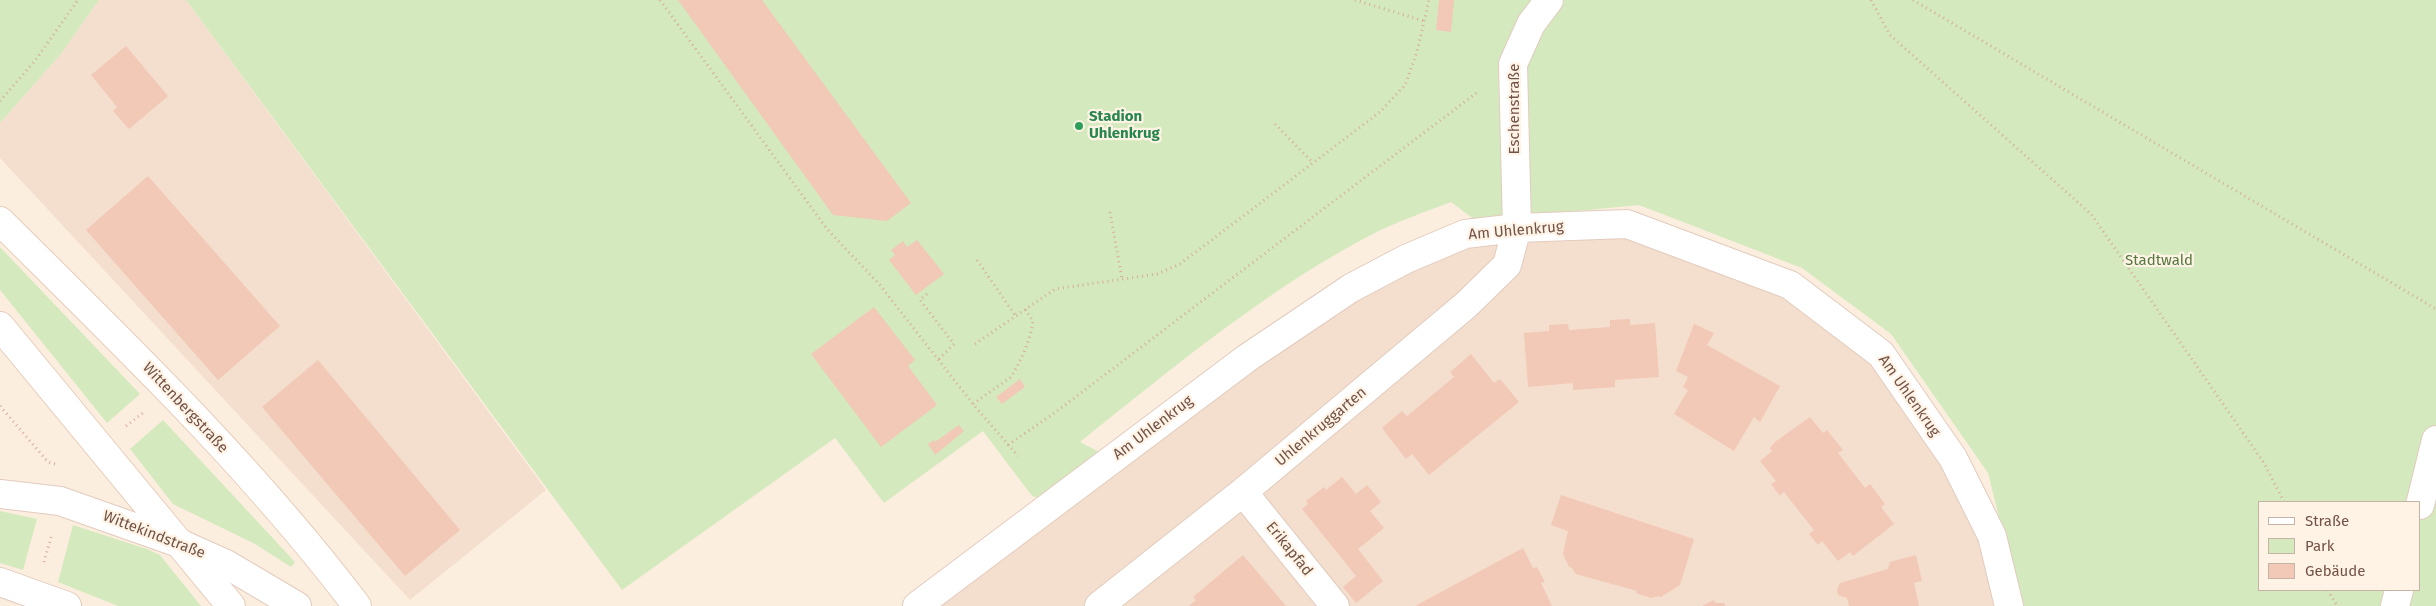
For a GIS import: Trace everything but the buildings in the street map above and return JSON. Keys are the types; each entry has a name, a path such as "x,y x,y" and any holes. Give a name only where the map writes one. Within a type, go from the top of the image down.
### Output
{"street":[{"name":"Eschenstraße","path":"1517,228 1512,64 1531,24 1549,0"},
{"name":"Wittenbergstraße","path":"0,221 187,408 326,566 356,606"},
{"name":"Am Uhlenkrug","path":"917,606 1247,358 1351,288 1406,259 1465,234 1517,228 1627,224 1790,285 1882,354 1957,466 1992,536 2009,606"},
{"name":"Uhlenkruggarten","path":"1099,606 1243,492 1466,305 1507,265 1517,228"},
{"path":"0,326 231,606"},
{"path":"2421,501 2436,440"},
{"name":"Erikapfad","path":"1243,492 1335,606"},
{"name":"Wittekindstraße","path":"0,494 60,501 179,543 226,564 297,606"},
{"path":"0,582 67,606"},
{"path":"2395,606 2399,591"}],"path":[{"path":"0,101 34,62 78,0"},
{"path":"660,0 827,229 879,284 973,404 1018,456"},
{"path":"1355,0 1424,21"},
{"path":"975,344 1055,288 1157,274 1180,264 1380,112 1405,85 1417,52 1429,0"},
{"path":"1871,0 1890,35 2091,214 2264,463 2283,501"},
{"path":"1913,0 2436,309"},
{"path":"1008,445 1069,402 1472,97 1512,64"},
{"path":"1275,124 1313,163"},
{"path":"1110,212 1122,279"},
{"path":"977,260 1015,316"},
{"path":"927,294 920,300 954,344 938,360"},
{"path":"973,404 1011,377 1015,370 1030,339 1033,321 1026,309"},
{"path":"0,406 48,462 62,467"},
{"path":"2329,591 2337,606"}],"shaded area":[{"path":"99,0 186,0 546,490 410,600 0,158 0,123 60,55"},
{"path":"1628,227 1787,288 1880,357 1947,459 2005,606 932,606 1249,359 1465,236"}],"green space":[{"path":"0,0 99,0 60,55 0,123"},
{"name":"Stadtwald","path":"186,0 2436,0 2436,606 2021,606 1988,473 1891,334 1802,268 1639,205 1476,221 1451,202 1373,234 1297,278 1149,386 1080,442 1103,454 1045,500 1032,496 983,431 884,503 835,438 622,590"},
{"path":"0,247 140,394 107,423 0,290"},
{"path":"163,420 295,562 291,567 255,544 173,504 130,449"},
{"path":"0,511 37,519 23,570 0,563"},
{"path":"73,525 160,555 201,606 118,606 58,582"}],"place":[{"name":"Stadion Uhlenkrug","path":"1079,126"}]}
